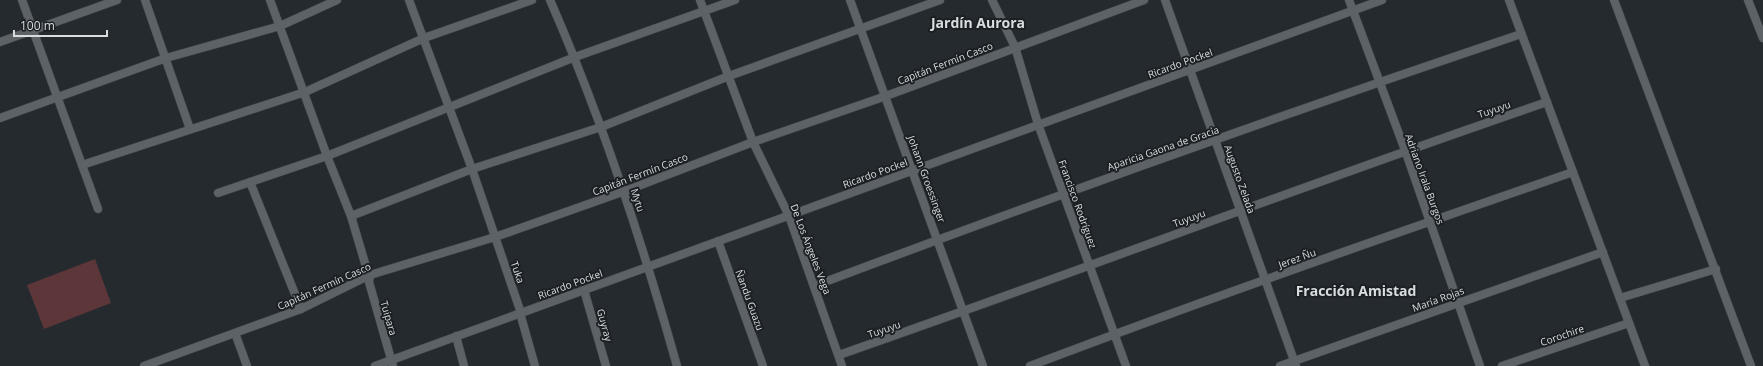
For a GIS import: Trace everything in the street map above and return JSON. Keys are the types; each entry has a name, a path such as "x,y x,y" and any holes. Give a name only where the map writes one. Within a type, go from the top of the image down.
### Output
{"street":[{"path":"22,0 98,209"},
{"path":"0,42 117,0"},
{"path":"145,0 190,129"},
{"name":"Tuipara","path":"270,0 305,92 327,156 351,216 367,270 370,275 369,282 392,363"},
{"path":"0,118 166,58 280,26 337,0"},
{"name":"Tuka","path":"408,0 424,38 448,108 472,169 520,313 535,366"},
{"path":"82,165 305,92 424,38 532,0"},
{"name":"Mytu","path":"550,0 575,57 625,191 649,266 677,366"},
{"name":"De Los Ángeles Vega","path":"700,0 753,142 789,216 842,366"},
{"path":"218,194 327,156 575,57 735,0"},
{"name":"Johann Groessinger","path":"850,0 913,169 983,366"},
{"path":"351,216 472,169 601,126 729,76 861,30 940,0"},
{"name":"Francisco Rodríguez","path":"992,0 1016,47 1038,124 1126,366"},
{"name":"Capitán Fermín Casco","path":"144,366 301,309 370,275 495,237 625,191 753,142 886,96 1144,0"},
{"name":"Augusto Zelada","path":"1165,0 1295,364"},
{"name":"Adriano Irala Burgos","path":"1349,0 1405,150 1480,366"},
{"name":"Ricardo Pockel","path":"375,366 392,363 456,336 1382,0"},
{"path":"1509,0 1645,366"},
{"path":"1614,0 1716,269 1751,366"},
{"path":"1748,0 1763,38"},
{"name":"Aparicia Gaona de Gracia","path":"814,286 1064,193 1379,82 1521,34"},
{"name":"Tuyuyu","path":"838,355 964,312 1089,264 1405,150 1547,102"},
{"name":"Jerez Ñu","path":"1030,366 1114,334 1573,172"},
{"path":"250,182 301,309"},
{"name":"Ñandu Guazu","path":"718,241 763,366"},
{"name":"María Rojas","path":"1280,366 1295,364 1458,303 1603,252"},
{"path":"1620,298 1716,269"},
{"name":"Guyray","path":"584,290 606,366"},
{"name":"Corochire","path":"1502,366 1629,323"},
{"path":"235,333 247,366"},
{"path":"456,336 464,366"}],"shaded area":[{"path":"95,259 111,303 44,329 27,285"}],"district":[{"name":"Jardín Aurora","path":"978,22"},
{"name":"Fracción Amistad","path":"1356,290"}]}
